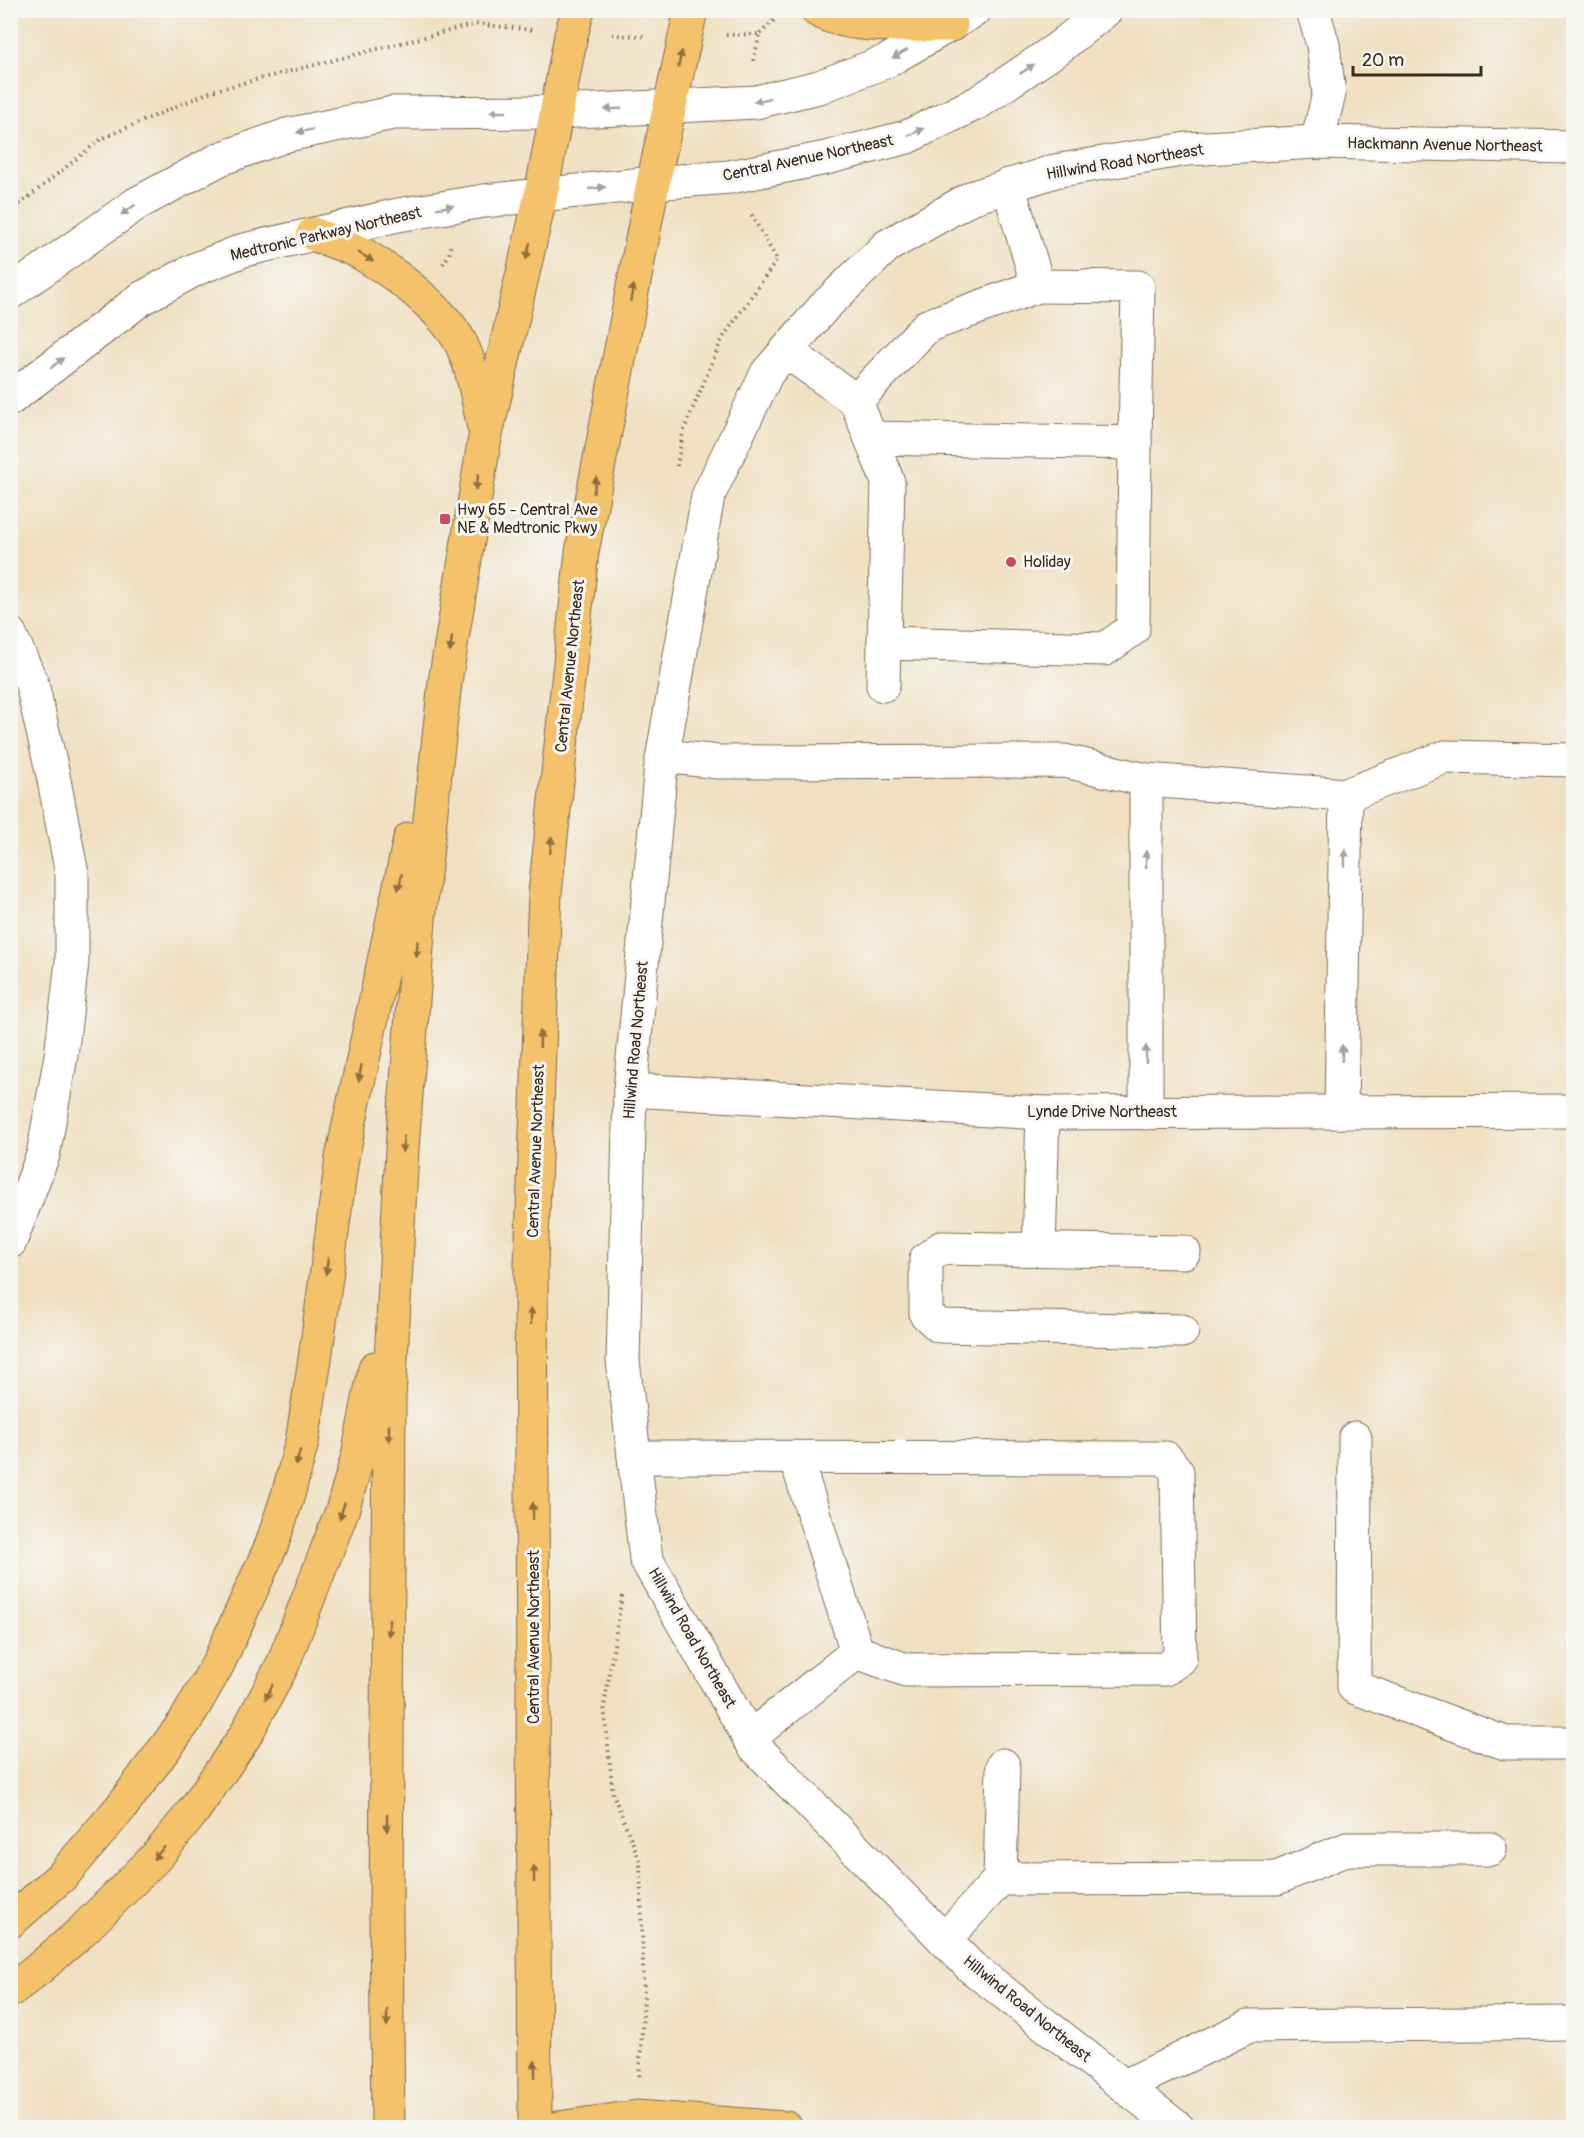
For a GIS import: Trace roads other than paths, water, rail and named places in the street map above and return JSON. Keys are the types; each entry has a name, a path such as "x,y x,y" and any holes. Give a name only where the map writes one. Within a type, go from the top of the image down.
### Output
{"highway":[{"path":"388,2127 386,1914 389,1398 402,1149 419,920 446,682 486,434 541,194 578,10"},
{"name":"Central Avenue Northeast","path":"535,2127 531,1264 545,893 582,552 653,183 691,10"},
{"path":"817,10 825,15 855,23 963,18"},
{"path":"313,234 363,255 398,279 437,312 458,339 468,365 486,434"},
{"path":"10,1922 63,1875 122,1806 186,1720 218,1664 272,1544 302,1442 342,1158 390,923 446,682"},
{"path":"10,1990 80,1934 157,1856 224,1768 264,1701 283,1664 342,1511 358,1456 398,1249"},
{"path":"558,2127 636,2117 786,2127"}],"street":[{"name":"Central Avenue Northeast","path":"541,194 730,177 826,158 907,137 979,102 1056,49 1106,10"},
{"path":"1313,10 1323,45 1329,94 1317,142"},
{"path":"10,294 136,204 220,159 287,135 393,113 557,112 749,103 819,87 887,61 963,18"},
{"name":"Hackmann Avenue Northeast","path":"1317,142 1574,147"},
{"name":"Hillwind Road Northeast","path":"1178,2127 971,1967 754,1746 646,1559 623,1361 630,1090 663,756 708,496 768,373 825,307 888,246 971,198 1054,171 1186,149 1317,142"},
{"path":"1008,185 1038,286"},
{"name":"Medtronic Parkway Northeast","path":"10,399 142,298 196,269 244,250 398,215 541,194"},
{"path":"856,401 927,327 1038,286 1138,287 1132,628 1104,649 885,643"},
{"path":"786,351 856,401 888,482 884,685"},
{"path":"871,438 1135,443"},
{"path":"10,634 32,684 53,775 72,874 72,962 62,1056 43,1155 10,1242"},
{"path":"663,756 719,762 1065,761 1146,780 1346,795 1444,757 1574,760"},
{"path":"1146,780 1146,1113"},
{"path":"1341,1112 1346,795"},
{"name":"Lynde Drive Northeast","path":"630,1090 1042,1113 1574,1111"},
{"path":"1039,1250 1042,1113"},
{"path":"1182,1331 939,1326 926,1314 927,1259 941,1248 1184,1252"},
{"path":"1355,1438 1354,1687 1505,1743 1574,1743"},
{"path":"634,1457 1166,1458 1176,1472 1180,1659 1164,1669 906,1670 857,1652"},
{"path":"796,1458 857,1652"},
{"path":"750,1738 857,1652"},
{"path":"944,1940 1000,1879 1002,1765"},
{"path":"1000,1879 1276,1878 1347,1849 1490,1849"},
{"path":"1125,2086 1248,2026 1574,2024"}],"place":[{"name":"Hwy 65 - Central Ave NE & Medtronic Pkwy","path":"445,519"},
{"name":"Holiday","path":"1011,562"}]}
